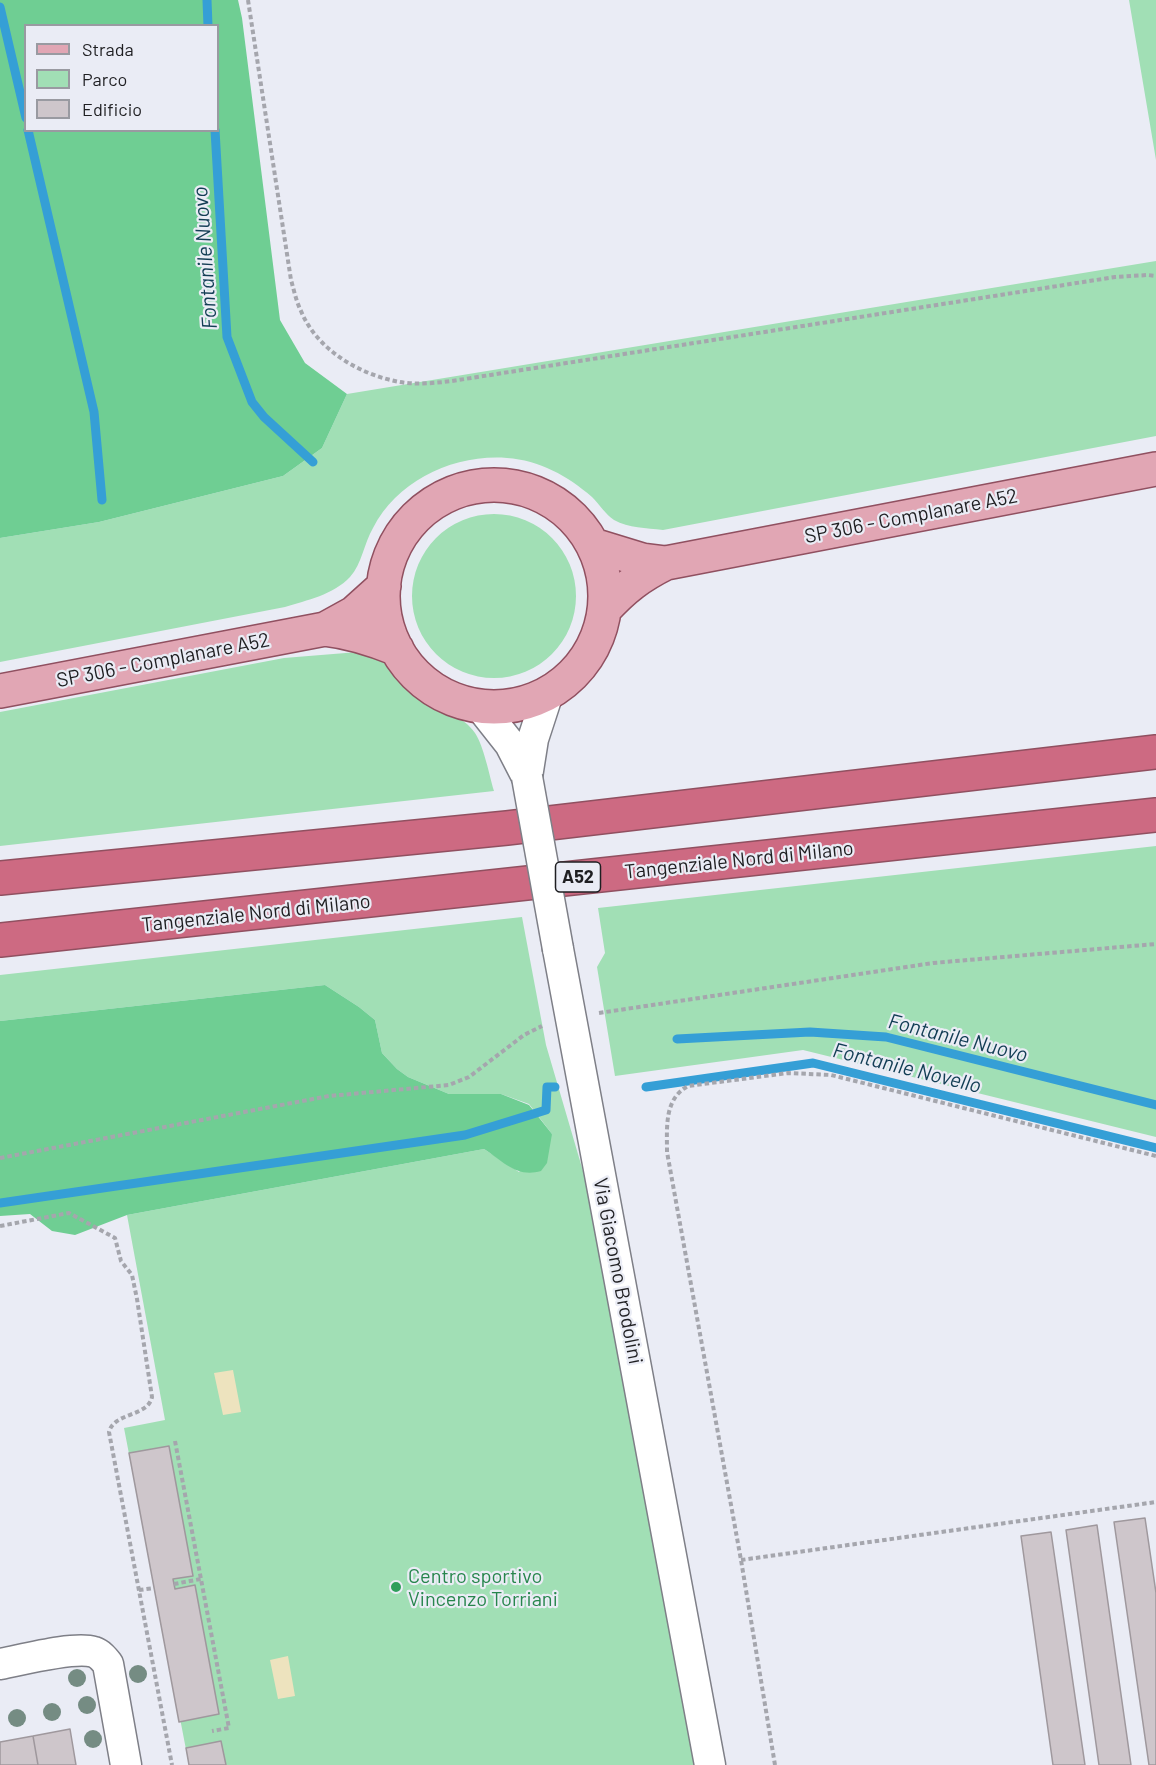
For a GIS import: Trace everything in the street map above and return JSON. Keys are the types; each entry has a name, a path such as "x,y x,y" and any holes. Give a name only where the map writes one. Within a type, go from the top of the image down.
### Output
{"highway":[{"path":"0,878 507,828 1156,752"},
{"name":"Tangenziale Nord di Milano","path":"0,940 1156,814"}],"main road":[{"name":"SP 306 - Complanare A52","path":"666,563 1156,469"},
{"path":"497,486 520,489 550,500 574,520 593,545 603,575 605,592 604,610 595,643 575,672 548,693 532,701 498,707 480,706 455,700 432,688 418,677 397,649 385,617 384,585 391,555 407,528 418,516 443,498 473,488 497,486"},
{"path":"593,545 642,560 666,563"},
{"path":"604,610 626,587 644,574 666,563"},
{"path":"325,629 354,613 384,585"},
{"name":"SP 306 - Complanare A52","path":"0,691 325,629"},
{"path":"325,629 350,632 397,649"}],"street":[{"name":"Via Giacomo Brodolini","path":"548,693 533,739 528,777 710,1765"},
{"name":"Via Giacomo Brodolini","path":"480,706 510,744 528,777"},
{"path":"0,1665 71,1652 94,1652 101,1656 108,1664 126,1765"}],"path":[{"path":"248,0 291,280 301,312 315,334 333,353 354,366 378,376 401,382 427,384 452,381 1115,277 1156,276"},
{"path":"590,1014 933,963 1156,944"},
{"path":"0,1158 329,1096 449,1085 469,1077 524,1035 543,1026"},
{"path":"775,1765 741,1560 667,1152 668,1115 678,1091 688,1086 788,1073 831,1074 1156,1156"},
{"path":"0,1226 69,1213 115,1238 121,1261 132,1275 152,1397 148,1405 114,1422 109,1432 172,1765"},
{"path":"175,1441 229,1728 212,1731"},
{"path":"741,1560 1156,1502"},
{"path":"174,1584 201,1579"},
{"path":"139,1590 154,1588"}],"green space":[{"path":"0,0 238,0 280,320 305,363 347,394 322,448 283,476 99,522 0,538"},
{"path":"1129,0 1156,0 1156,160"},
{"path":"1156,261 1156,436 663,530 632,526 614,520 583,489 542,466 507,458 467,460 430,473 397,496 373,528 354,572 328,593 285,607 0,662 0,538 99,522 283,476 322,448 347,394"},
{"path":"494,514 510,515 526,520 552,538 570,564 575,580 575,612 570,628 552,654 526,672 510,677 494,678 478,677 462,672 436,654 418,628 413,612 412,596 413,580 418,564 436,538 462,520 478,515"},
{"path":"358,652 381,661 419,697 470,727 481,746 494,791 0,846 0,712 284,658"},
{"path":"1156,846 1156,1137 803,1050 615,1076 597,967 605,953 598,908"},
{"name":"Centro sportivo Vincenzo Torriani","path":"522,917 546,1045 585,1178 697,1765 189,1765 124,1428 165,1420 127,1215 484,1149 519,1172 552,1134 529,1104 501,1094 449,1094 408,1077 382,1053 375,1020 325,985 0,1021 0,975"},
{"path":"325,985 375,1020 382,1053 408,1077 449,1094 501,1094 529,1105 552,1134 547,1163 541,1171 532,1173 518,1171 484,1149 127,1215 75,1235 52,1231 30,1214 0,1216 0,1021"}],"sand":[{"path":"233,1370 241,1412 223,1415 214,1373"},
{"path":"288,1656 295,1696 278,1699 270,1660"}],"building":[{"path":"169,1446 193,1576 173,1579 175,1589 195,1585 219,1714 179,1722 129,1453"},
{"path":"1145,1518 1156,1593 1156,1765 1149,1765 1114,1522"},
{"path":"1097,1525 1131,1765 1099,1765 1066,1530"},
{"path":"1051,1532 1085,1765 1053,1765 1021,1536"},
{"path":"70,1729 76,1765 38,1765 33,1736"},
{"path":"33,1736 38,1765 0,1765 0,1742"},
{"path":"221,1741 226,1765 189,1765 186,1748"}],"waterway":[{"name":"Fontanile Nuovo","path":"207,0 208,24"},
{"path":"0,7 24,109"},
{"path":"28,132 94,412 102,500"},
{"name":"Fontanile Nuovo","path":"215,132 227,337 252,402 264,417 313,462"},
{"name":"Fontanile Nuovo","path":"677,1039 810,1032 886,1037 1156,1105"},
{"name":"Fontanile Novello","path":"646,1087 813,1063 1156,1148"},
{"path":"0,1203 465,1135 546,1110 547,1087 555,1087"}],"place":[{"name":"Centro sportivo Vincenzo Torriani","path":"396,1587"}]}
